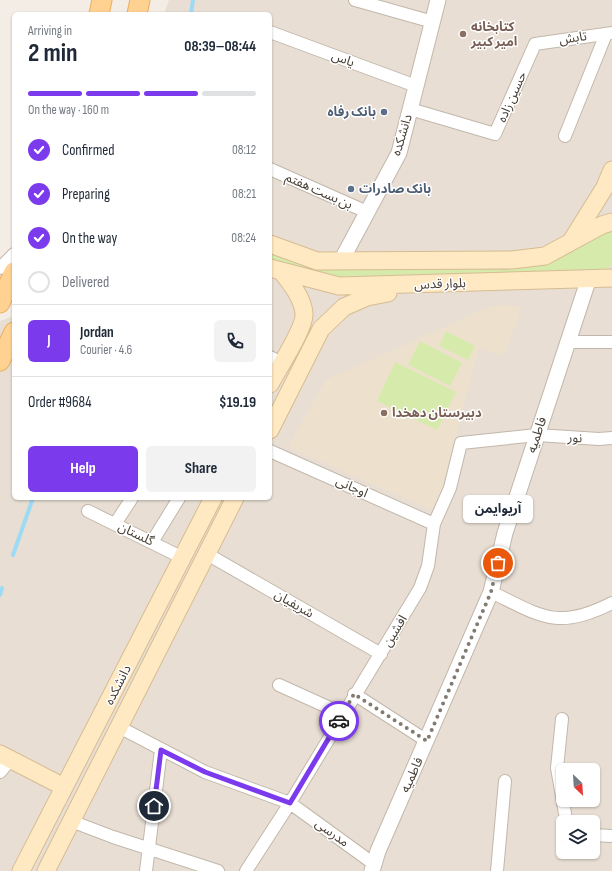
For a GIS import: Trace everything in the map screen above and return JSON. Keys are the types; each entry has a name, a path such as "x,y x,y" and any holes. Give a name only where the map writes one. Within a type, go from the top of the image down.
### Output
{"main road":[{"path":"99,12 102,0"},
{"path":"137,12 140,0"},
{"path":"569,244 605,187 612,170"},
{"name":"بلوار قدس","path":"272,245 317,261 512,260 545,256 598,227 612,222"},
{"path":"272,374 275,360 298,334 304,314 298,294 276,270"},
{"name":"بلوار قدس","path":"276,270 339,286 612,278"},
{"path":"589,278 612,271"},
{"path":"0,304 12,277"},
{"path":"272,426 321,329 344,307 367,297 433,284"},
{"path":"0,361 12,336"},
{"name":"دانشکده","path":"21,871 212,500"},
{"name":"دانشکده","path":"46,871 234,500"},
{"path":"5,756 64,787"}],"street":[{"path":"355,0 433,22"},
{"name":"دانشکده","path":"341,261 399,153 438,0"},
{"name":"یاس","path":"272,33 416,86"},
{"path":"565,136 609,33"},
{"name":"تابش","path":"535,44 609,33"},
{"name":"حسین زاده","path":"410,109 495,134 535,44"},
{"name":"بن بست هفتم","path":"272,170 367,212"},
{"path":"0,268 12,256"},
{"name":"فاطمیه","path":"373,868 378,851 491,592 505,533 589,278"},
{"path":"568,342 612,342"},
{"name":"نور","path":"461,443 537,435 600,440 612,438"},
{"name":"افشین","path":"290,803 354,694 381,654 420,588 428,566 434,524 450,488 461,443"},
{"name":"اوجانی","path":"272,452 434,524"},
{"path":"115,524 131,500"},
{"path":"152,542 178,500"},
{"name":"گلستان","path":"88,511 183,558"},
{"name":"شریفیان","path":"207,554 381,654"},
{"path":"491,592 543,617 554,619 575,617 612,603"},
{"path":"280,685 343,714"},
{"path":"354,694 427,741"},
{"path":"562,719 557,768 565,815"},
{"name":"مدرسی","path":"119,727 205,772 290,803 373,868"},
{"path":"146,871 161,750"},
{"path":"0,772 5,756"},
{"path":"497,871 505,782"},
{"path":"246,871 290,803"},
{"path":"71,821 149,849 218,871"},
{"path":"600,836 612,836"}],"shaded area":[{"path":"169,0 612,0 612,871 0,871 0,321 12,317 12,500 272,500 272,12 165,12"},
{"name":"دبیرستان دهخدا","path":"504,305 522,307 504,356 479,348 438,505 429,509 288,447 326,380 489,307"}],"green space":[{"path":"612,230 612,266 596,272 337,280 272,261 272,250 315,266 528,263"},
{"path":"446,331 475,346 468,360 439,346"},
{"path":"420,341 462,363 450,386 408,365"},
{"path":"395,362 456,392 437,430 377,401"}],"waterway":[{"path":"191,12 193,0"},
{"path":"13,555 32,500"},
{"path":"0,595 2,588"}],"way so far":[{"path":"339,721 354,694 427,741 491,592 498,563"}],"place":[{"name":"کتابخانه امیر کبیر","path":"463,34"},
{"name":"بانک رفاه","path":"384,112"},
{"name":"بانک صادرات","path":"351,189"},
{"name":"دبیرستان دهخدا","path":"384,413"},
{"name":"آریوایمن","path":"498,563"}],"route":[{"path":"154,806 161,750 205,772 290,803 339,721"}]}
